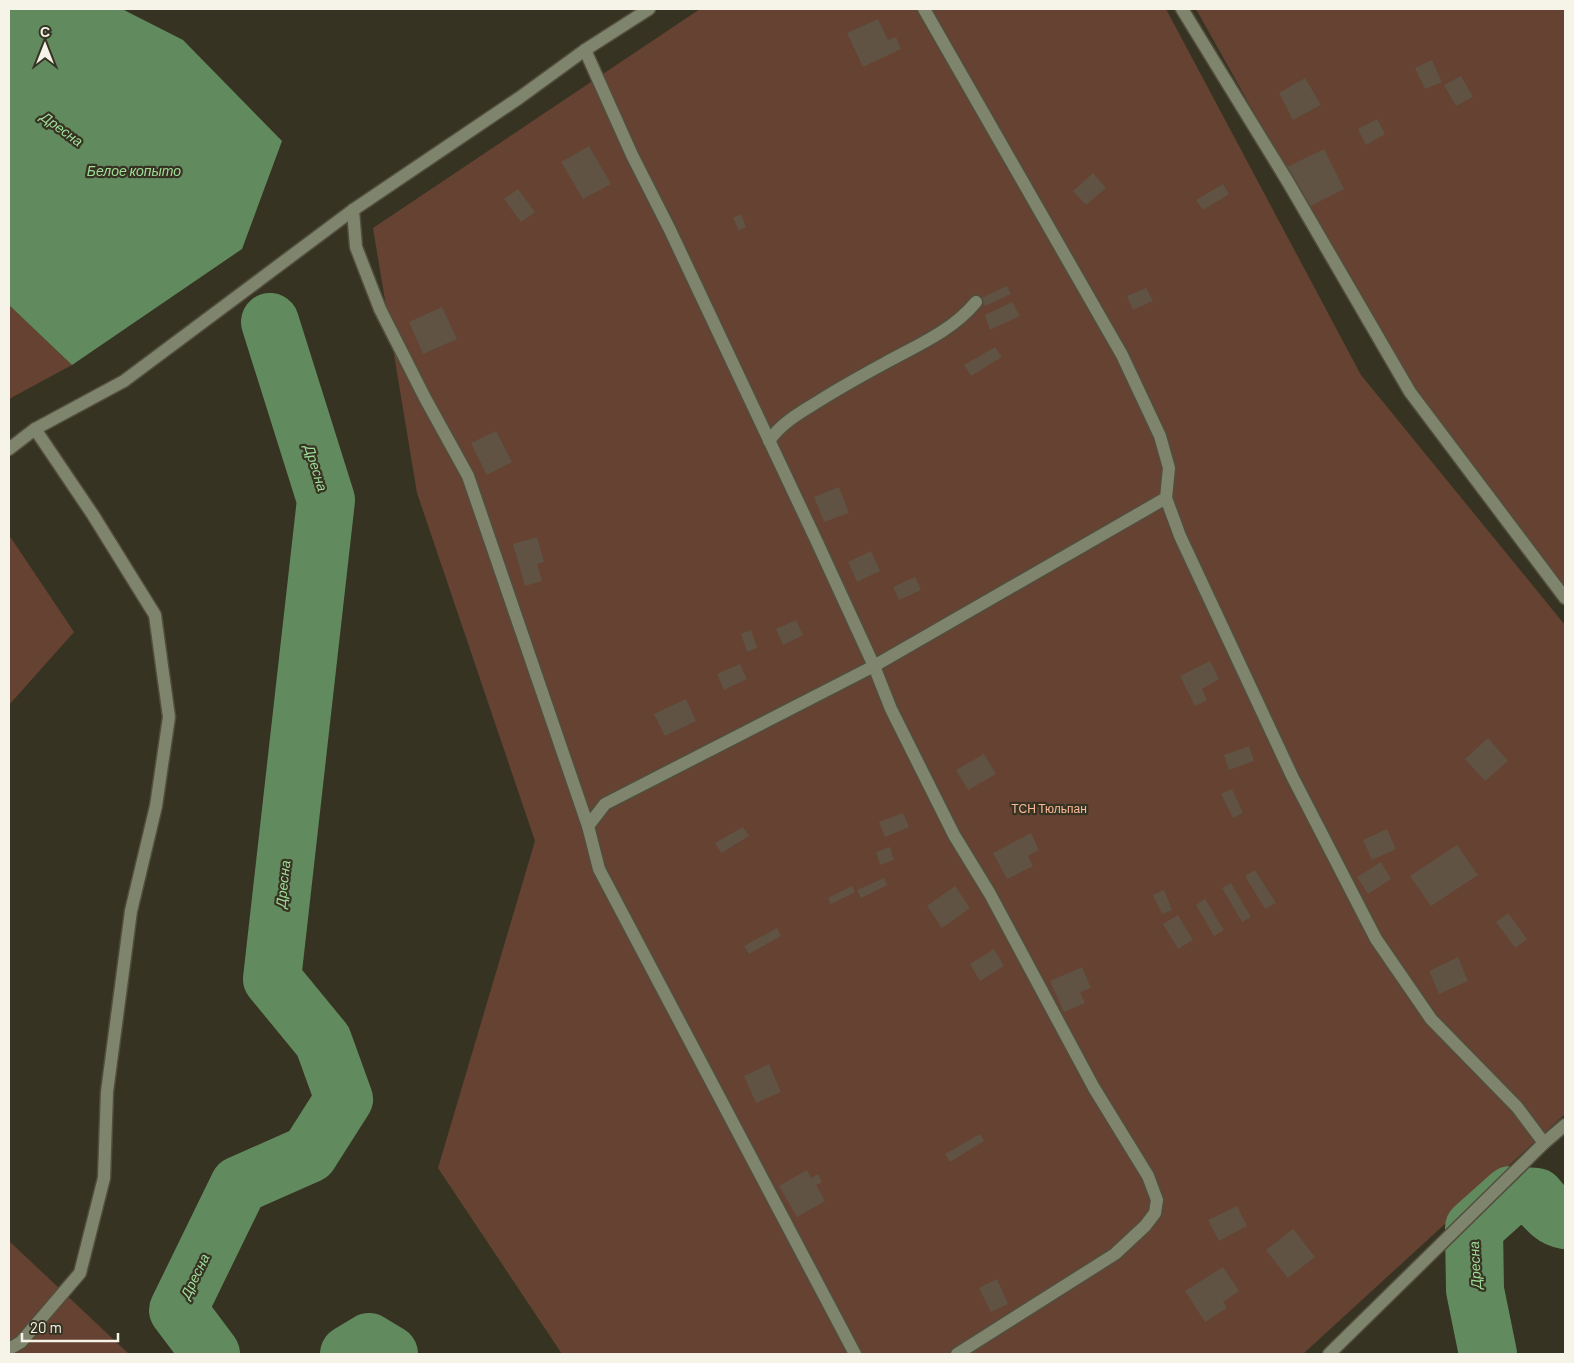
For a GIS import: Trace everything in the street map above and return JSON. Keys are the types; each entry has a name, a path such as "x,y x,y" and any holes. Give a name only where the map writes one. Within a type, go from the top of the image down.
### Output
{"street":[{"path":"9,449 34,429 124,380 353,210 519,98 585,50 649,9"},
{"path":"924,9 1122,355 1160,436 1169,468 1166,498 1180,536 1288,767 1376,939 1431,1019 1517,1107 1544,1144"},
{"path":"1182,9 1288,182 1410,392 1565,598"},
{"path":"585,50 632,155 670,230 874,666 890,709 954,835 990,894 1099,1096 1148,1176 1156,1200 1155,1213 1145,1226 1115,1254 957,1354"},
{"path":"353,210 356,247 380,308 425,398 468,476 588,826 599,869 855,1354"},
{"path":"769,441 776,430 804,410 844,386 919,346 952,325 976,302"},
{"path":"9,1349 20,1342 80,1273 104,1178 107,1092 131,911 156,806 169,717 155,615 93,515 34,429"},
{"path":"588,826 604,804 874,666 1166,498"},
{"path":"1329,1354 1565,1125"}],"green space":[{"name":"ТСН Тюльпан","path":"700,9 1166,9 1361,375 1565,625 1565,1114 1303,1354 562,1354 438,1168 535,841 417,493 373,228"},
{"path":"1196,9 1565,9 1565,590 1385,359 1285,168"},
{"path":"9,305 72,365 9,399"},
{"path":"9,535 74,632 9,705"},
{"path":"9,1241 129,1354 9,1354"}],"water":[{"name":"Белое копыто","path":"9,9 122,9 183,40 282,141 242,249 72,365 9,305"}],"building":[{"path":"878,19 888,40 896,37 901,49 863,67 847,33"},
{"path":"1432,60 1442,82 1425,89 1415,68"},
{"path":"1461,76 1473,97 1456,106 1444,85"},
{"path":"1305,78 1321,105 1293,120 1279,93"},
{"path":"1377,119 1385,134 1366,145 1358,129"},
{"path":"589,146 611,184 583,199 561,162"},
{"path":"1324,149 1344,189 1305,209 1285,168"},
{"path":"1093,173 1106,188 1086,205 1073,191"},
{"path":"1223,184 1229,194 1203,210 1196,200"},
{"path":"518,189 535,212 521,222 504,199"},
{"path":"741,214 746,227 739,231 733,218"},
{"path":"1007,286 1011,294 985,306 981,298"},
{"path":"1146,288 1153,301 1133,310 1127,296"},
{"path":"1012,302 1020,316 990,330 985,315"},
{"path":"442,307 457,339 423,354 409,322"},
{"path":"995,347 1002,357 971,376 964,365"},
{"path":"496,431 512,462 487,475 471,443"},
{"path":"839,487 849,513 824,522 814,497"},
{"path":"537,537 544,562 537,564 542,581 525,586 513,544"},
{"path":"871,551 880,571 857,582 848,562"},
{"path":"915,577 921,590 899,600 893,587"},
{"path":"796,620 803,635 783,645 776,629"},
{"path":"751,630 757,648 747,652 741,634"},
{"path":"1210,661 1219,679 1202,689 1207,700 1195,706 1180,676"},
{"path":"740,664 747,679 724,690 717,674"},
{"path":"686,699 696,721 665,736 654,714"},
{"path":"1488,738 1508,761 1485,781 1465,759"},
{"path":"1249,746 1254,761 1229,770 1224,755"},
{"path":"984,754 996,774 968,790 956,770"},
{"path":"1232,789 1243,813 1233,818 1221,794"},
{"path":"903,813 909,827 885,837 879,822"},
{"path":"743,827 749,836 721,853 715,843"},
{"path":"1387,829 1396,849 1372,860 1363,840"},
{"path":"1031,833 1039,850 1028,856 1033,866 1007,879 993,853"},
{"path":"1457,845 1478,875 1431,906 1410,876"},
{"path":"890,847 894,860 880,865 876,852"},
{"path":"1381,862 1391,879 1368,894 1357,877"},
{"path":"1255,870 1276,903 1265,909 1245,876"},
{"path":"884,878 887,885 861,898 857,890"},
{"path":"1231,883 1251,917 1242,922 1222,888"},
{"path":"852,886 855,892 831,904 828,898"},
{"path":"955,886 970,908 942,928 927,906"},
{"path":"1164,890 1172,910 1162,914 1153,895"},
{"path":"1205,899 1224,930 1214,936 1196,905"},
{"path":"1508,913 1527,939 1515,948 1496,922"},
{"path":"1178,915 1193,940 1178,949 1163,924"},
{"path":"777,928 781,936 749,954 744,946"},
{"path":"994,949 1004,966 980,981 970,964"},
{"path":"1458,957 1468,981 1439,994 1429,971"},
{"path":"1082,967 1091,988 1080,992 1085,1003 1064,1012 1050,981"},
{"path":"769,1064 781,1092 756,1103 744,1076"},
{"path":"980,1134 984,1141 950,1162 945,1154"},
{"path":"807,1170 811,1178 818,1174 822,1182 816,1185 825,1201 797,1217 779,1186"},
{"path":"1237,1206 1247,1226 1219,1241 1208,1220"},
{"path":"1293,1229 1315,1257 1288,1278 1266,1250"},
{"path":"1223,1267 1239,1291 1223,1302 1227,1308 1205,1322 1185,1291"},
{"path":"997,1279 1008,1304 991,1312 979,1288"}],"waterway":[{"name":"Дресна","path":"211,1354 178,1310 239,1185 309,1154 344,1099 323,1041 272,979 326,500 270,322"},
{"name":"Дресна","path":"1488,1354 1475,1290 1474,1228 1511,1195 1536,1197 1552,1214 1565,1220"},
{"name":"Дресна","path":"349,1354 369,1342 389,1354"}]}
